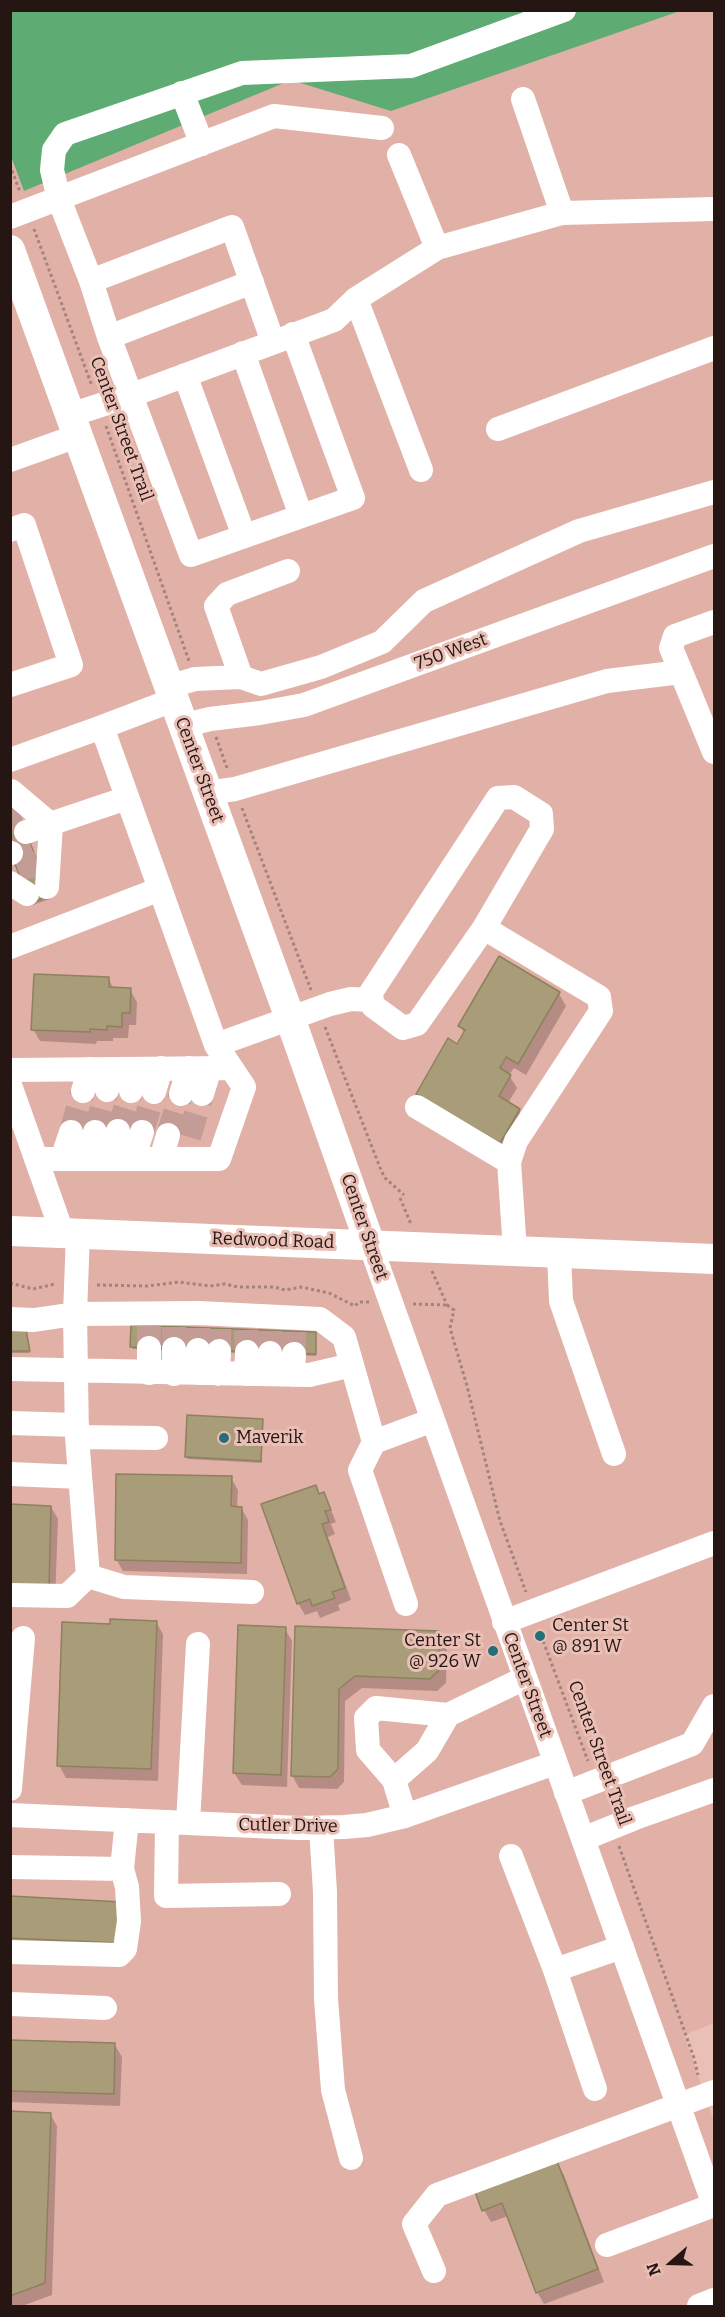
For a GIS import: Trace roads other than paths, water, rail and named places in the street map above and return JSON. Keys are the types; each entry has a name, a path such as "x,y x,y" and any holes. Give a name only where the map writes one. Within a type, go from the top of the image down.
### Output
{"main road":[{"name":"Center Street","path":"10,250 17,289 74,425 180,698 207,793 370,1244"},
{"name":"Redwood Road","path":"10,1231 714,1258"}],"street":[{"path":"91,281 232,227 252,282 283,338 353,498 190,555 109,337 91,281 59,200 52,170 54,150 65,134 242,73 411,66 564,10"},
{"path":"182,93 202,144"},
{"path":"523,99 562,213"},
{"path":"19,214 274,116 382,128"},
{"path":"399,155 437,248"},
{"path":"10,460 74,425 99,406 334,320 356,300 437,248 562,213 714,209"},
{"path":"109,337 252,282"},
{"path":"356,300 421,470"},
{"path":"498,429 714,348"},
{"path":"243,353 301,516"},
{"path":"185,375 244,536"},
{"path":"10,760 241,677 261,684 321,667 382,642 424,601 579,531 714,492"},
{"path":"10,530 24,525 72,665 10,685"},
{"name":"750 West","path":"180,698 210,719 304,705 714,556"},
{"path":"241,677 216,606 227,594 288,571"},
{"path":"714,622 675,636 671,648 714,752"},
{"path":"207,793 246,786 607,681 681,672"},
{"path":"36,1159 134,1159 175,1148 219,1159 244,1087 212,1062 160,889 102,727"},
{"path":"514,797 541,813 542,829 484,928 417,1024 403,1028 372,1006 370,994 498,798 514,797"},
{"path":"22,856 51,825 127,798"},
{"path":"22,856 51,825"},
{"path":"22,856 51,825"},
{"path":"10,947 160,889"},
{"path":"484,928 599,997 601,1011 516,1141 509,1162 515,1251"},
{"path":"10,1070 86,1080 146,1080 212,1062 290,1018 351,999 372,1000"},
{"path":"191,1094 212,1062"},
{"path":"10,1085 36,1159 70,1233 75,1314 77,1431 88,1576"},
{"path":"417,1107 509,1162"},
{"path":"62,1159 70,1132"},
{"path":"98,1159 118,1132 134,1159"},
{"name":"Center Street","path":"370,1244 714,2205"},
{"path":"559,1252 561,1301 614,1454"},
{"path":"10,1319 34,1320 75,1314 150,1329 174,1330 209,1341 270,1344 320,1319 344,1337 375,1442"},
{"path":"149,1372 150,1329"},
{"path":"174,1330 174,1374"},
{"path":"11,1368 174,1374 209,1341 270,1344 309,1375 352,1365"},
{"path":"406,1604 360,1470 375,1442 433,1420"},
{"path":"10,1423 156,1438"},
{"path":"10,1474 80,1478"},
{"path":"504,1622 714,1543"},
{"path":"88,1576 123,1587 252,1592"},
{"path":"10,1595 67,1596 88,1576"},
{"path":"10,1789 23,1638"},
{"path":"198,1644 178,1822 166,1896 279,1894"},
{"path":"405,1816 394,1780 368,1750 366,1718 376,1708 448,1715 525,1678"},
{"path":"566,1793 692,1744 714,1706"},
{"path":"394,1780 427,1751 448,1715"},
{"name":"Cutler Drive","path":"10,1815 321,1828 367,1825 405,1816 555,1763"},
{"path":"583,1839 714,1790"},
{"path":"10,1952 119,1956 125,1949 129,1921 127,1887 122,1869 127,1820"},
{"path":"321,1828 325,1892 326,1999 333,2090 351,2158"},
{"path":"511,1856 555,1970 595,2089"},
{"path":"10,1867 122,1869"},
{"path":"555,1970 622,1947"},
{"path":"10,2004 105,2008"},
{"path":"434,2271 414,2224 438,2195 714,2092"},
{"path":"607,2245 714,2205"},
{"path":"699,2307 714,2300"}],"tunnel":[{"path":"10,823 22,819"},
{"path":"11,853 31,846"},
{"path":"18,870 38,863"},
{"path":"95,1132 107,1090"},
{"path":"71,1132 83,1091"},
{"path":"118,1131 131,1091"},
{"path":"142,1132 154,1092"},
{"path":"168,1135 181,1094"},
{"path":"189,1137 202,1094"},
{"path":"149,1326 149,1348"},
{"path":"174,1327 174,1349"},
{"path":"198,1328 198,1350"},
{"path":"219,1329 219,1351"},
{"path":"246,1330 247,1352"},
{"path":"270,1331 270,1353"},
{"path":"294,1332 294,1354"}],"place":[{"name":"Maverik","path":"224,1438"},
{"name":"Center St @ 891 W","path":"540,1636"},
{"name":"Center St @ 926 W","path":"493,1651"}]}
